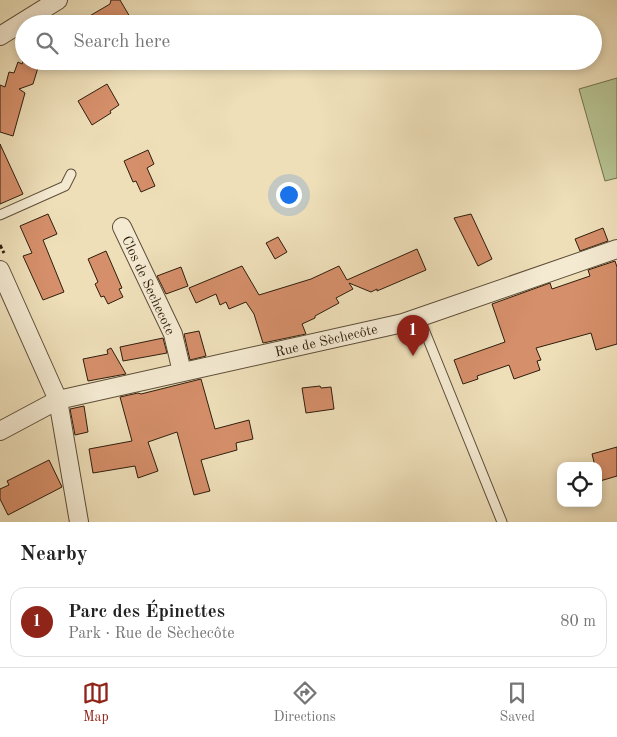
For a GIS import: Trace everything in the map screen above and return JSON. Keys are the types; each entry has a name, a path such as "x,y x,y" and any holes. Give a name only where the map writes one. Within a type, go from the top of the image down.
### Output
{"street":[{"path":"34,15 58,0"},
{"path":"0,36 15,27"},
{"name":"Clos de Sechecote","path":"122,227 173,334 182,372"},
{"name":"Rue de Sèchecôte","path":"0,431 58,400 403,323 617,249"},
{"path":"0,270 58,400 79,522"}],"lane":[{"path":"0,215 65,186 71,174"},
{"path":"419,317 502,522"}],"green space":[{"path":"617,78 617,178 605,181 579,89"}],"building":[{"path":"111,0 120,0 129,15 91,15 110,4"},
{"path":"15,70 37,70 33,84 19,89 25,93 13,136 0,132 0,85 5,87 9,72 14,73"},
{"path":"107,84 119,105 110,111 111,113 92,125 78,101"},
{"path":"0,144 23,194 0,204"},
{"path":"148,150 154,164 147,168 155,186 141,192 136,181 133,182 124,161"},
{"path":"48,214 57,234 43,240 64,292 43,300 23,256 32,253 20,226"},
{"path":"471,214 492,259 478,266 454,218"},
{"path":"603,228 608,241 580,251 575,239"},
{"path":"278,237 287,252 275,259 266,243"},
{"path":"417,249 426,270 377,291 377,289 371,292 349,283 353,289 336,298 339,303 302,324 306,334 263,343 254,314 246,302 229,309 226,302 220,305 216,294 196,303 189,288 242,266 259,295 311,279 339,266 347,280"},
{"path":"106,251 122,288 119,289 123,297 108,304 104,296 101,297 95,284 98,282 88,259"},
{"path":"615,261 617,267 617,344 596,350 591,333 536,348 541,360 537,361 540,370 514,379 509,365 477,376 478,379 463,384 454,360 505,342 492,304 550,283 552,289 590,276 588,270"},
{"path":"181,267 188,286 166,294 157,276"},
{"path":"199,331 206,356 190,360 184,334"},
{"path":"163,338 167,353 123,361 120,347"},
{"path":"111,348 126,374 88,381 83,359 108,354 107,350"},
{"path":"201,379 215,429 249,420 253,439 236,443 237,450 201,460 210,491 194,495 177,432 148,442 158,471 138,478 135,466 93,473 89,449 132,441 120,397 141,394"},
{"path":"320,386 321,388 331,387 334,409 306,413 302,388"},
{"path":"84,406 88,432 75,435 70,409"},
{"path":"617,447 617,476 602,480 602,462 594,462 592,454"},
{"path":"49,460 62,487 8,515 0,499 0,489 9,485 7,481"}],"place":[{"name":"Parc des Épinettes","path":"413,356"}]}
